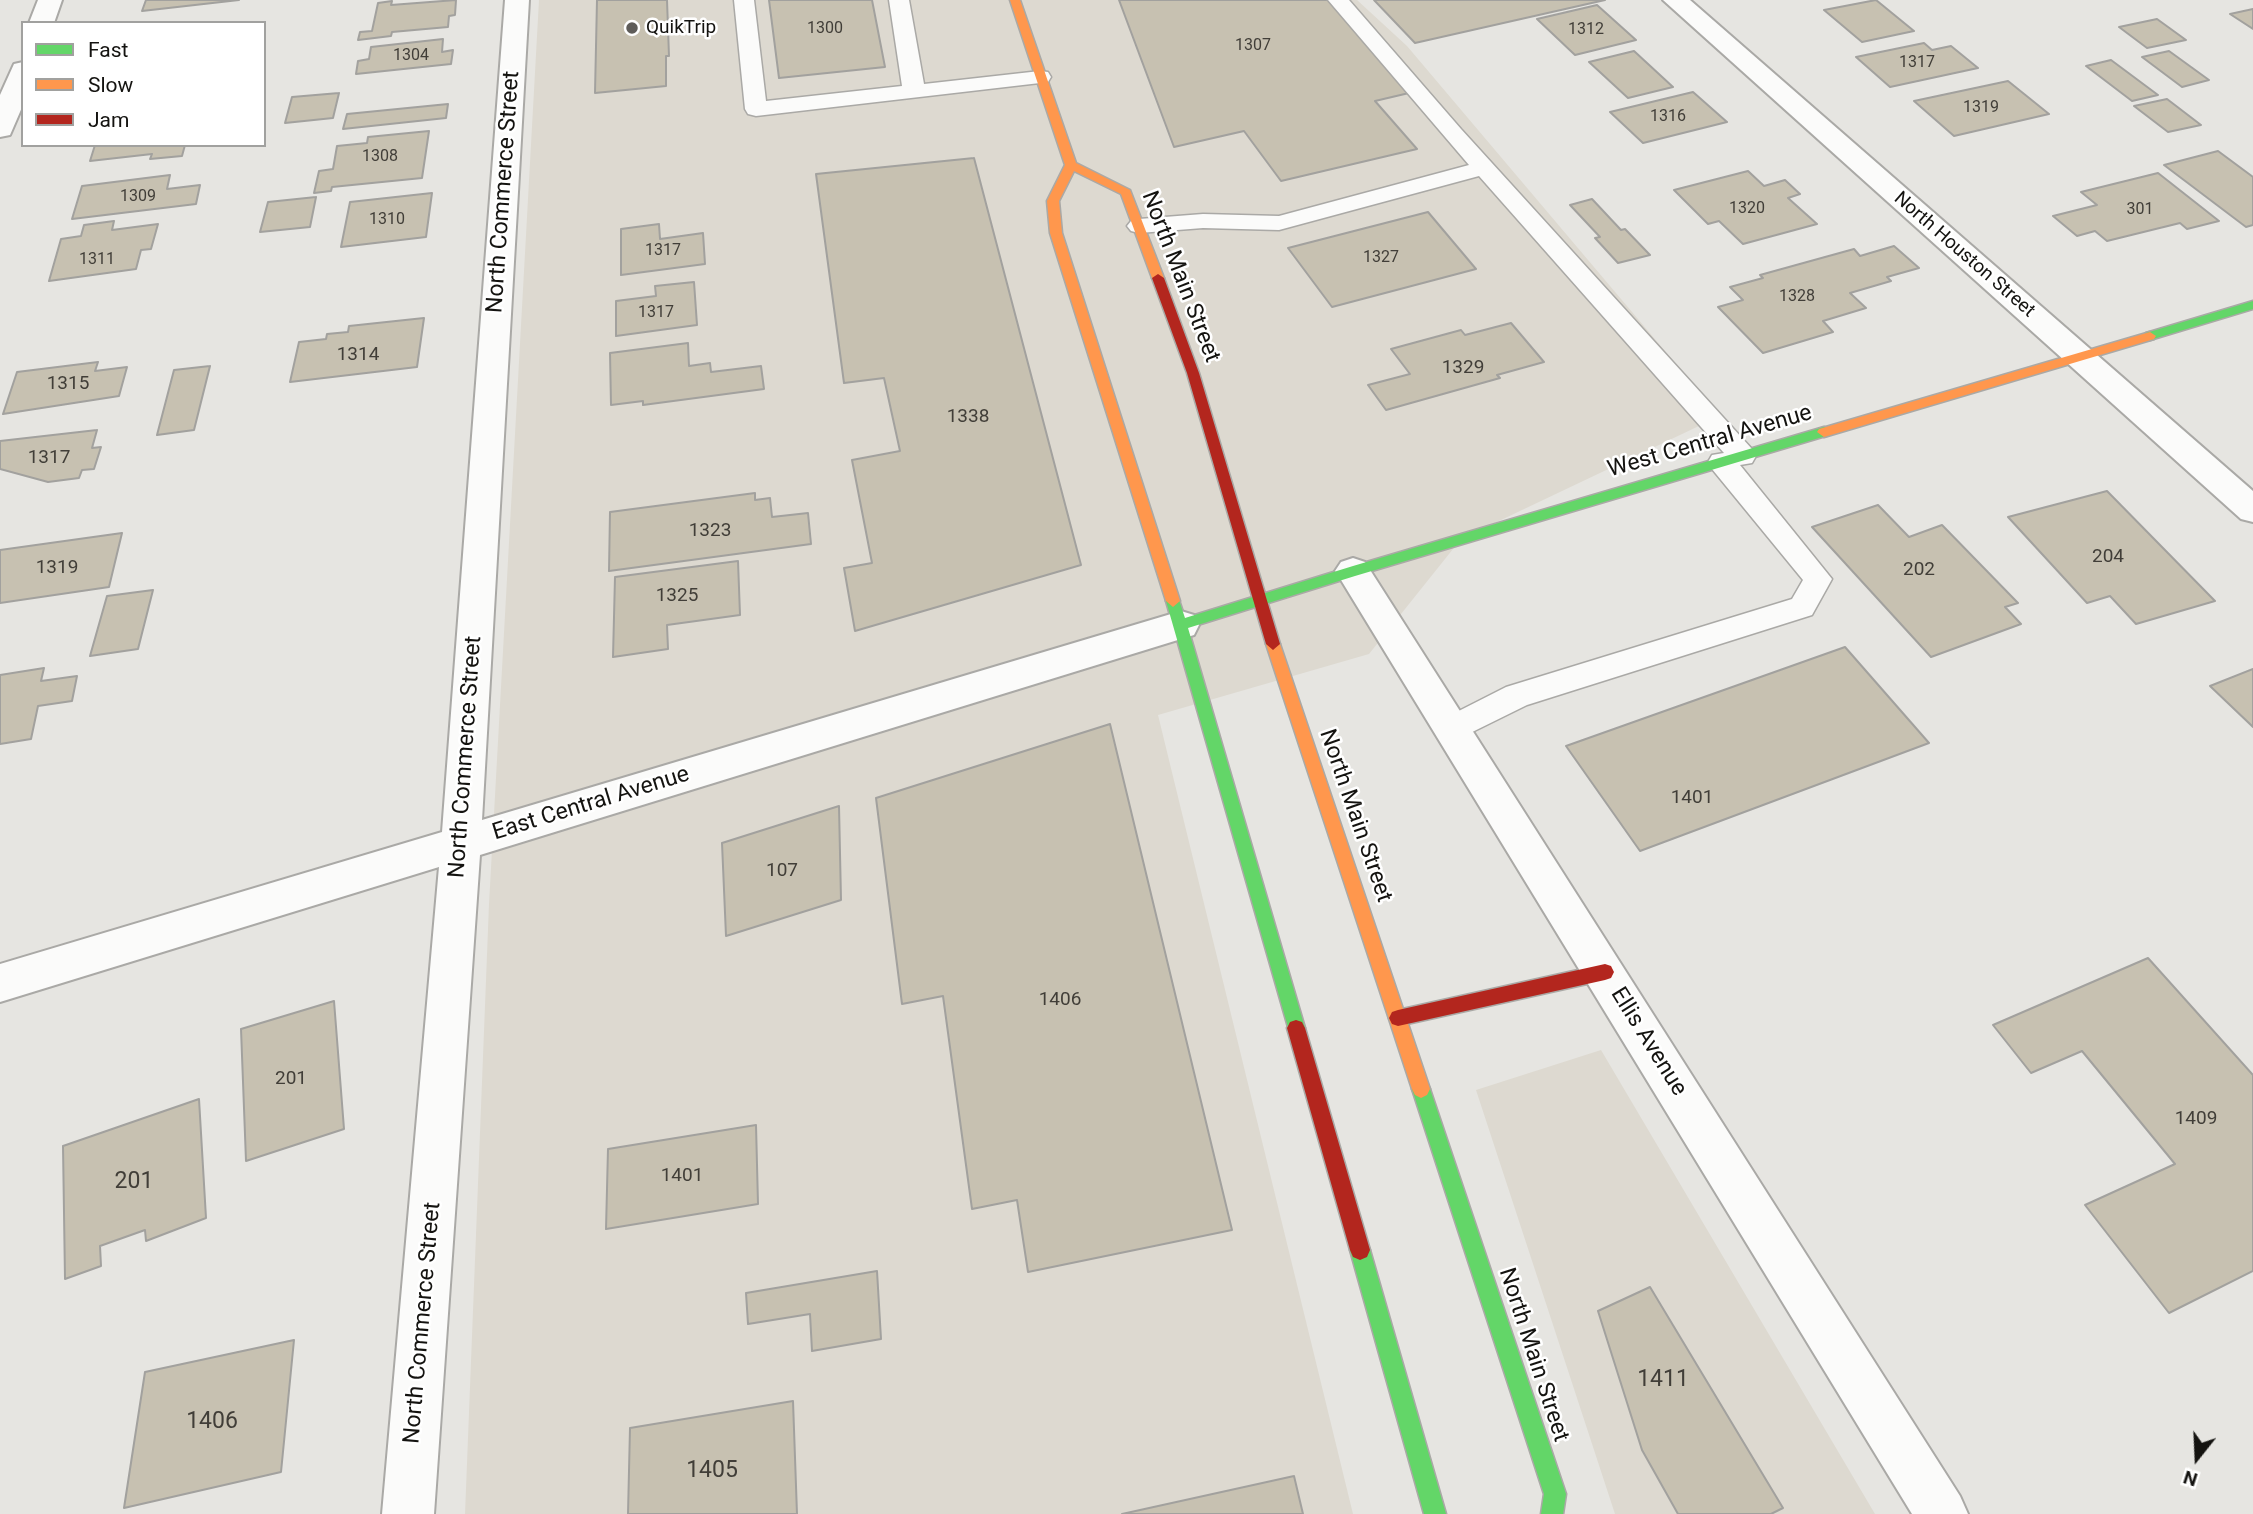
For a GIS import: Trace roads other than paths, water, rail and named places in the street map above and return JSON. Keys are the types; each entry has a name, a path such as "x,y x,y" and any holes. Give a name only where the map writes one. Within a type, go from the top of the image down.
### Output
{"main road":[{"path":"1015,0 1071,165 1053,201 1056,233 1181,625 1435,1514"},
{"name":"North Main Street","path":"1071,165 1126,192 1193,373 1259,600 1555,1494 1552,1514"},
{"name":"West Central Avenue","path":"1181,625 1353,571 2253,305"},
{"path":"1398,1018 1605,972"}],"street":[{"path":"42,21 50,0"},
{"name":"North Commerce Street","path":"408,1514 461,843 517,0"},
{"name":"North Houston Street","path":"1675,0 2253,510"},
{"path":"0,129 21,75"},
{"name":"Ellis Avenue","path":"1353,571 1942,1514"},
{"name":"East Central Avenue","path":"0,984 1181,625"}],"lane":[{"path":"1338,0 1732,459 1818,579 1802,607 1517,696 1452,729"},
{"path":"874,10 900,4 914,91"},
{"path":"772,20 746,11 757,109 1040,77"},
{"path":"880,39 904,36"},
{"path":"749,53 776,49"},
{"path":"1139,226 1203,221 1279,223 1484,168"}],"place":[{"name":"QuikTrip","path":"632,28"}]}
